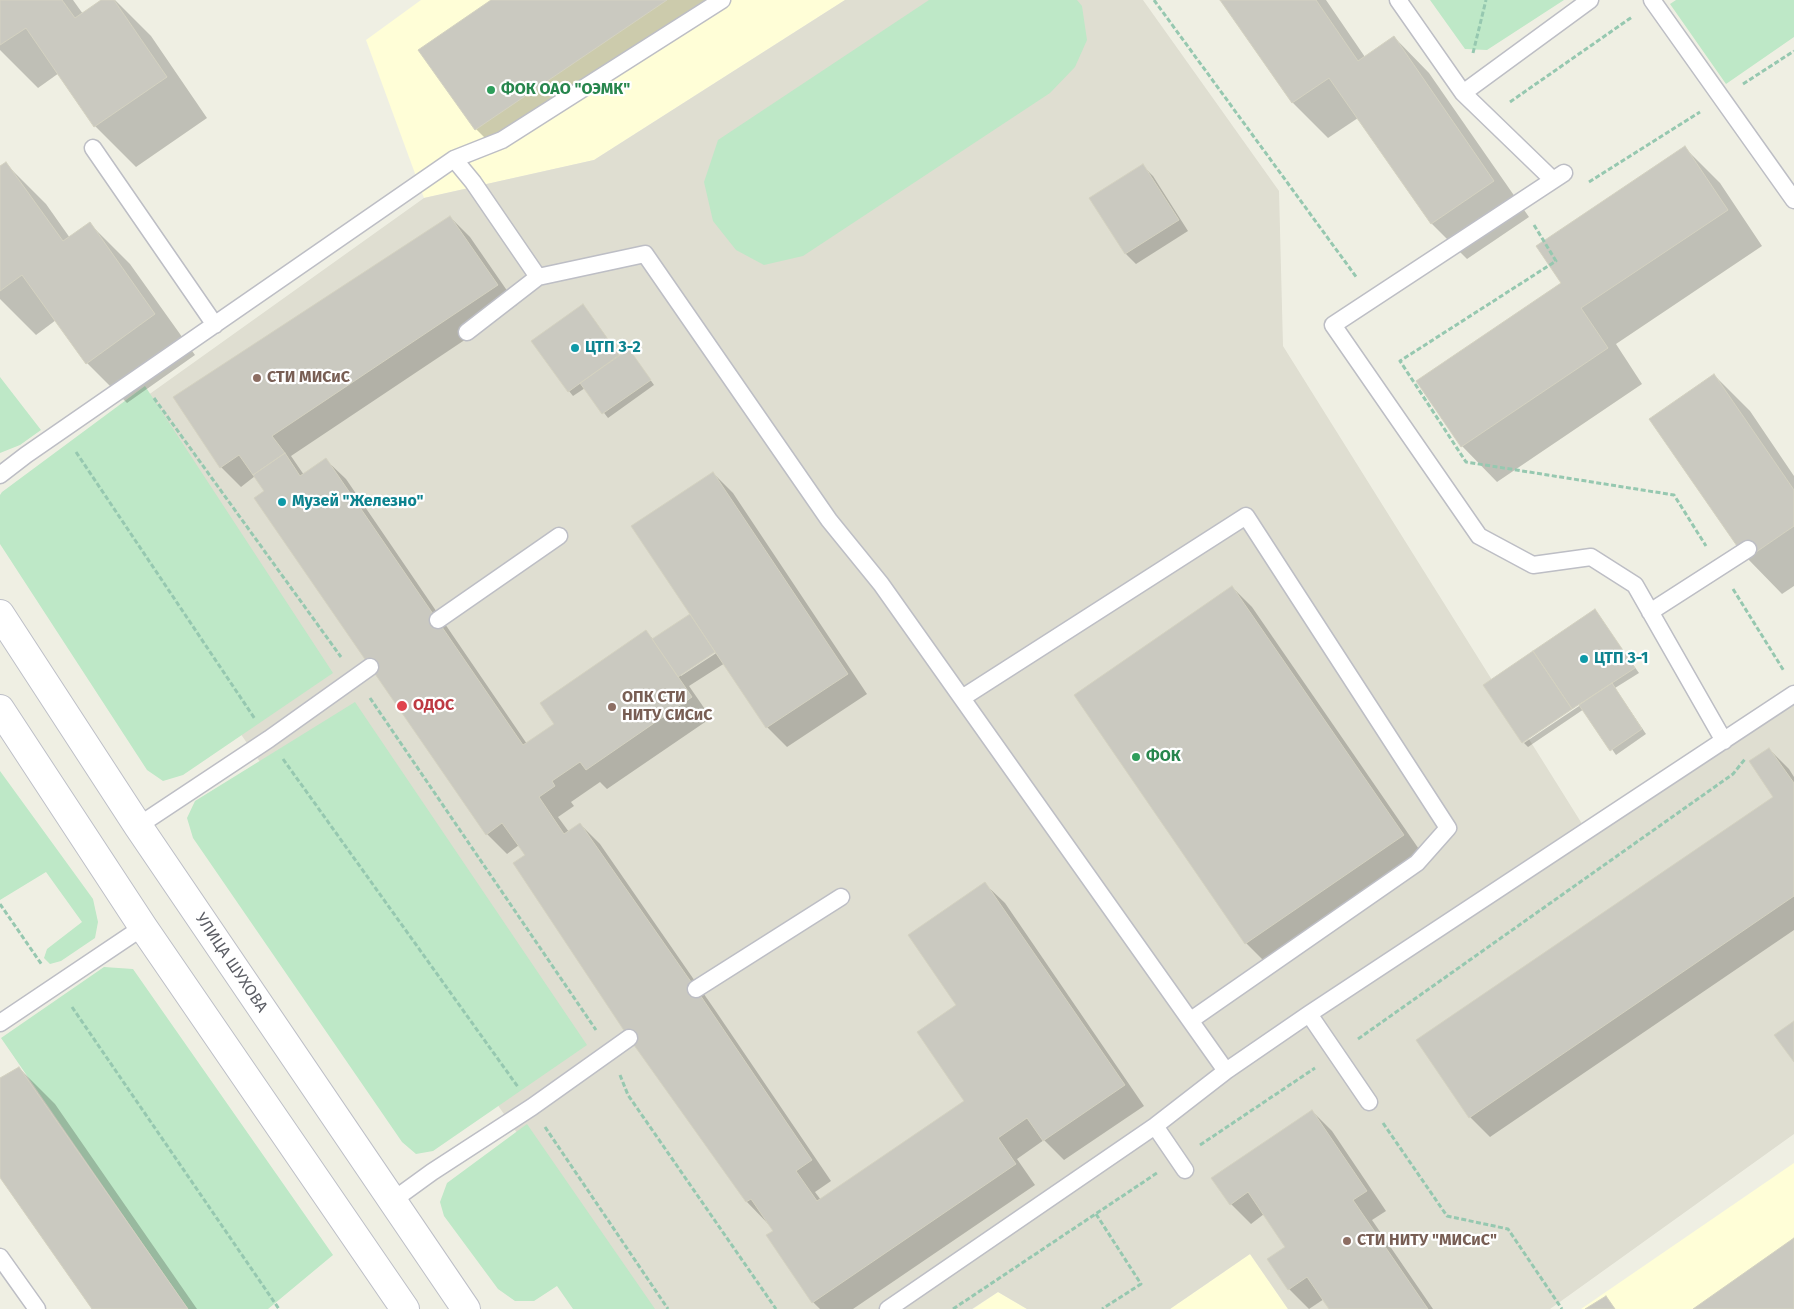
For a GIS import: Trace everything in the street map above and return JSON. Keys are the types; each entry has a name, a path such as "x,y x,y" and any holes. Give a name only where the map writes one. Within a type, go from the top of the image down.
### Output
{"main road":[{"name":"УЛИЦА ШУХОВА","path":"0,614 138,826 466,1309"},
{"path":"0,709 143,927 405,1309"}],"lane":[{"path":"0,475 26,455 454,159 502,140 722,0"},
{"path":"1398,0 1464,93 1559,176 1333,325 1479,536 1533,565 1591,557 1635,585 1724,741"},
{"path":"1464,93 1590,0"},
{"path":"1652,0 1794,200"},
{"path":"93,148 215,325"},
{"path":"454,159 473,182 538,277"},
{"path":"467,332 538,277 645,254 829,520 881,584 1226,1071"},
{"path":"962,698 1246,516 1448,828 1417,863 1191,1020"},
{"path":"438,620 559,536"},
{"path":"1650,612 1748,549"},
{"path":"138,826 269,739 370,667"},
{"path":"888,1309 1155,1126 1226,1071 1308,1014 1794,694"},
{"path":"696,989 841,897"},
{"path":"0,1023 143,927"},
{"path":"1308,1014 1369,1102"},
{"path":"392,1201 432,1172 532,1107 629,1038"},
{"path":"1155,1126 1182,1165"},
{"path":"0,1258 37,1309"}],"path":[{"path":"1154,0 1372,299"},
{"path":"1588,182 1794,51"},
{"path":"1530,219 1556,261 1400,361 1466,462 1674,496"},
{"path":"154,397 355,676 610,1051 628,1095 776,1309"},
{"path":"62,431 269,739 532,1107 668,1309"},
{"path":"953,1309 1096,1214 1182,1165 1733,774 1751,752"},
{"path":"0,904 279,1309"},
{"path":"1369,1102 1447,1216 1508,1229 1562,1309"},
{"path":"1096,1214 1141,1284 1102,1309"}],"shaded area":[{"path":"421,0 845,0 594,160 424,198 366,40"},
{"path":"845,0 1143,0 1279,191 1283,346 1584,827 1794,695 1794,1134 1550,1309 1288,1309 1250,1254 1170,1309 1027,1309 998,1292 972,1309 639,1309 53,463 424,198 594,160"},
{"path":"929,0 1077,0 1082,6 1087,40 1075,67 1050,93 803,256 764,265 736,250 713,221 704,182 718,140"},
{"path":"1430,0 1564,0 1487,50 1465,49"},
{"path":"1676,0 1794,0 1794,37 1726,84 1670,4"},
{"path":"0,377 41,430 20,445 0,453"},
{"path":"145,386 333,673 183,775 163,781 147,770 0,544 0,495 2,492"},
{"path":"355,702 587,1045 433,1151 416,1154 402,1142 193,838 187,818 195,801"},
{"path":"0,771 93,899 98,922 95,938 61,961 50,964 44,958 47,949 82,922 46,872 0,900"},
{"path":"104,967 133,969 333,1255 268,1309 188,1309 1,1038"},
{"path":"527,1124 655,1309 573,1309 557,1286 534,1301 515,1301 498,1289 444,1216 440,1202 447,1183"},
{"path":"1794,1163 1794,1309 1581,1309"},
{"path":"1250,1254 1288,1309 1170,1309"},
{"path":"998,1292 1027,1309 973,1309"}],"building":[{"path":"0,0 62,0 75,18 101,0 114,0 167,77 94,127 26,28 0,45"},
{"name":"ФОК ОАО \"ОЭМК\"","path":"491,0 667,0 475,130 418,50"},
{"path":"1220,0 1316,0 1358,61 1394,36 1494,181 1431,224 1329,78 1292,103"},
{"path":"1685,146 1728,210 1581,308 1608,348 1461,447 1416,381 1561,283 1536,246"},
{"path":"6,162 63,241 90,222 155,314 86,364 22,275 0,291 0,166"},
{"path":"1143,164 1179,220 1125,254 1089,198"},
{"path":"450,216 498,285 272,436 285,453 253,475 239,455 220,468 173,397"},
{"name":"ЦТП 3-2","path":"583,304 619,355 568,392 531,341"},
{"path":"629,349 651,380 602,414 580,383"},
{"path":"1714,374 1794,490 1794,526 1746,559 1649,419"},
{"path":"285,453 300,476 326,458 523,745 554,724 540,703 646,630 692,697 586,770 580,762 552,781 555,786 539,797 564,834 580,823 696,989 812,1160 796,1171 817,1201 964,1101 917,1032 956,1005 908,935 985,882 1125,1085 1043,1141 1027,1118 998,1138 1016,1164 812,1303 766,1235 773,1231 751,1199 746,1202 629,1038 513,863 525,855 502,823 486,835 254,498 264,491 253,475"},
{"path":"713,472 848,674 766,728 631,526"},
{"path":"1232,586 1404,835 1245,944 1074,695"},
{"name":"ЦТП 3-1","path":"1595,609 1635,668 1572,709 1533,651"},
{"path":"690,614 715,652 678,677 652,639"},
{"path":"1533,651 1572,709 1522,743 1483,685"},
{"path":"1612,683 1642,729 1610,751 1579,705"},
{"path":"1769,748 1794,783 1794,896 1469,1118 1416,1040 1773,797 1749,761"},
{"path":"1794,1021 1794,1062 1774,1035"},
{"path":"19,1067 188,1309 92,1309 1,1179 0,1078"},
{"path":"1312,1110 1367,1191 1353,1200 1428,1309 1329,1309 1307,1277 1288,1290 1267,1259 1285,1247 1248,1192 1230,1205 1211,1178"},
{"path":"1794,1238 1794,1309 1693,1309"},
{"path":"1606,1296 1615,1309 1585,1309"}],"place":[{"name":"ФОК ОАО \"ОЭМК\"","path":"491,90"},
{"name":"ЦТП 3-2","path":"575,348"},
{"name":"СТИ МИСиС","path":"257,378"},
{"name":"Музей \"Железно\"","path":"282,502"},
{"name":"ЦТП 3-1","path":"1584,659"},
{"name":"ОДОС","path":"402,706"},
{"name":"ОПК СТИ НИТУ СИСиС","path":"612,707"},
{"name":"ФОК","path":"1136,757"},
{"name":"СТИ НИТУ \"МИСиС\"","path":"1347,1241"}]}
